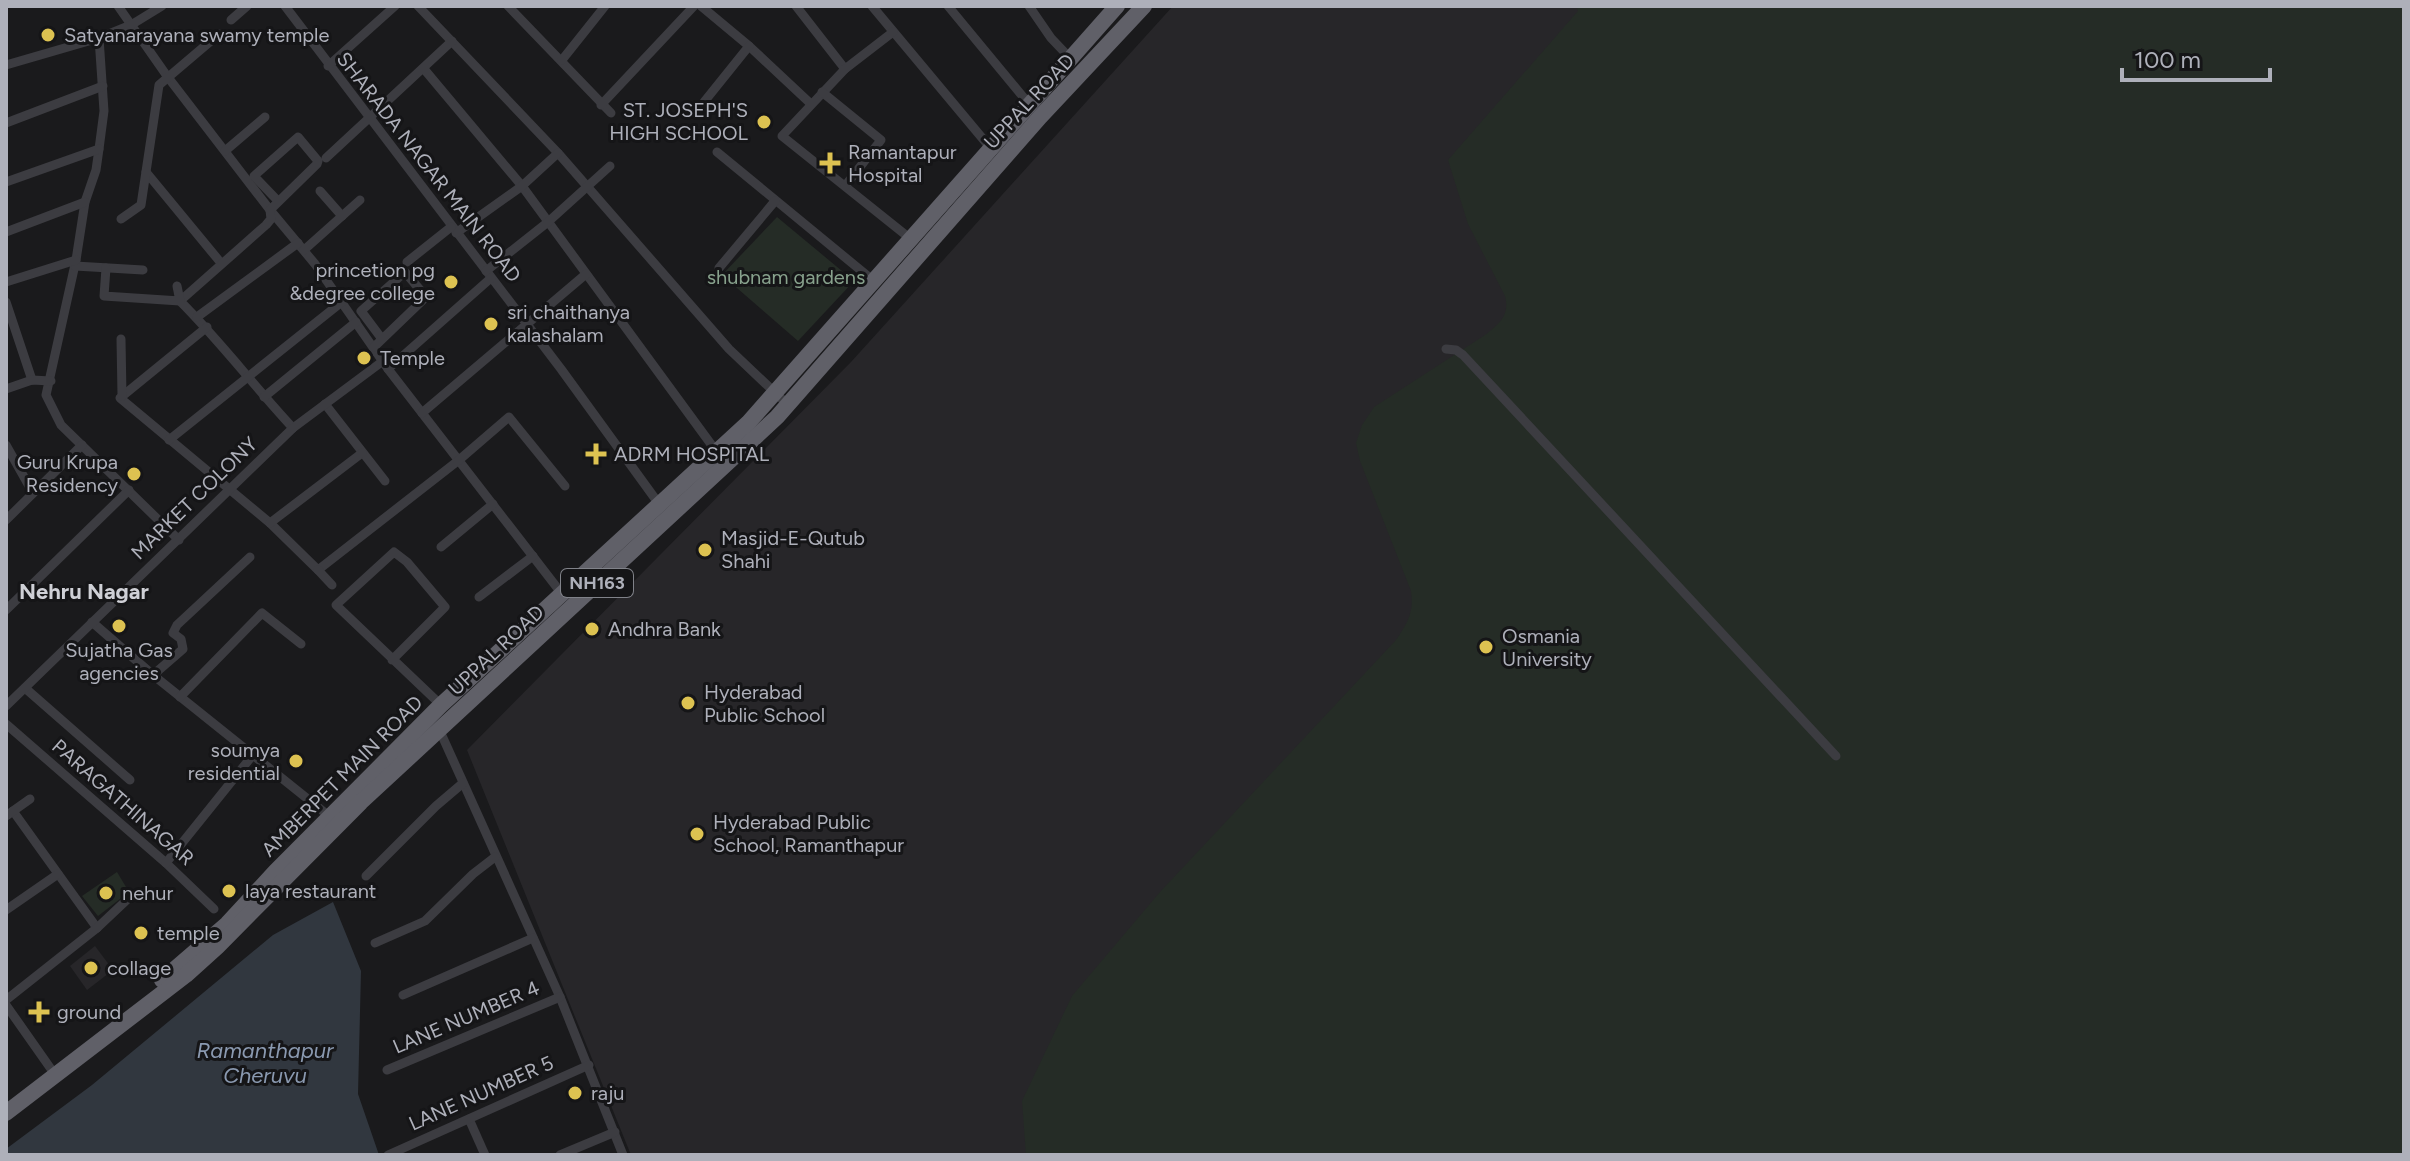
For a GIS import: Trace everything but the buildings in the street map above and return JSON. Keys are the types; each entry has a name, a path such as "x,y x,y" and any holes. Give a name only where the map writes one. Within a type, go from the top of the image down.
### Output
{"highway":[{"name":"AMBERPET MAIN ROAD","path":"6,1101 213,943 329,816 716,451 781,399 875,282 996,154 1029,104 1117,6"},
{"name":"UPPAL ROAD","path":"6,1113 186,975 213,943 361,802 437,717 777,417 781,399 996,154 1144,6"}],"street":[{"path":"118,6 167,76 343,301 386,365 562,594"},
{"path":"6,65 99,38 131,25 162,6"},
{"path":"231,20 247,6"},
{"name":"SHARADA NAGAR MAIN ROAD","path":"285,6 368,119 527,323 659,504"},
{"path":"328,66 395,6"},
{"path":"418,6 587,184 729,349 781,399"},
{"path":"508,6 611,113"},
{"path":"562,60 605,6"},
{"path":"601,105 694,6"},
{"path":"701,6 811,104"},
{"path":"796,6 845,69"},
{"path":"872,6 996,154"},
{"path":"948,6 1029,104"},
{"path":"1029,6 1051,38 1070,58"},
{"path":"893,32 845,69 782,136 912,240"},
{"path":"121,219 141,205 159,85 219,34"},
{"path":"41,380 76,263 85,202 96,170 104,111 99,38"},
{"path":"326,158 452,41"},
{"path":"704,102 749,46"},
{"path":"424,69 522,186 716,451"},
{"path":"6,123 103,86"},
{"path":"822,92 881,140 845,186"},
{"path":"225,151 265,117"},
{"path":"106,268 104,296 180,301 270,220 270,210 318,161 298,137 254,176 278,201"},
{"path":"6,182 99,149"},
{"path":"717,152 875,282"},
{"path":"407,262 522,186 558,153"},
{"name":"MARKET COLONY","path":"6,706 293,428 386,365 610,166"},
{"path":"146,172 221,263"},
{"path":"320,191 342,216"},
{"path":"197,317 301,247 360,200"},
{"path":"719,268 775,201"},
{"path":"6,232 85,202"},
{"path":"6,282 76,263 143,270"},
{"path":"374,347 426,297 405,272 361,311 382,339"},
{"path":"422,413 586,274"},
{"path":"177,286 180,301 207,327 247,379 293,428"},
{"path":"169,440 343,301"},
{"path":"6,302 11,331 41,380 53,413 61,425 179,540"},
{"path":"264,397 356,322"},
{"path":"122,396 207,327"},
{"path":"121,339 120,398 270,523 332,585"},
{"path":"1446,349 1463,355 1836,756"},
{"path":"6,389 41,380"},
{"path":"325,404 385,481"},
{"path":"318,570 509,417 565,486"},
{"path":"6,445 33,493"},
{"path":"6,520 82,445"},
{"path":"270,523 362,453"},
{"path":"6,610 129,490"},
{"path":"441,547 493,504"},
{"path":"392,660 445,607 407,562 394,552 336,605 392,660 437,717 495,857 589,1065 623,1155"},
{"path":"479,597 533,556"},
{"path":"153,675 183,649 181,639 173,633 177,625 250,557"},
{"path":"180,697 262,613 301,644"},
{"path":"92,622 329,816"},
{"path":"25,688 130,780"},
{"name":"PARAGATHINAGAR","path":"6,724 166,863 214,909"},
{"path":"166,863 252,756"},
{"path":"366,876 463,783"},
{"path":"30,799 10,814 97,928"},
{"path":"375,943 425,921 495,857"},
{"path":"6,910 58,874"},
{"path":"51,1069 6,1002 97,928 132,895"},
{"path":"403,995 533,938"},
{"name":"LANE NUMBER 4","path":"387,1070 560,997"},
{"name":"LANE NUMBER 5","path":"388,1155 589,1065"},
{"path":"469,1119 485,1155"},
{"path":"560,1155 615,1132"}],"shaded area":[{"name":"Osmania University","path":"1173,6 2404,6 2404,1155 631,1155 467,750 851,362"},
{"name":"collage","path":"95,946 113,970 87,990 70,966"}],"green space":[{"name":"Osmania University","path":"1576,6 2404,6 2404,1155 1026,1155 1022,1101 1072,996 1160,892 1396,640 1407,622 1412,605 1411,591 1360,461 1356,443 1362,425 1374,407 1485,335 1505,314 1505,296 1468,224 1448,160 1578,11"},
{"name":"shubnam gardens","path":"777,217 854,281 798,341 722,275"},
{"name":"nehur","path":"117,872 129,892 98,916 82,896"}],"water":[{"name":"Ramanthapur Cheruvu","path":"333,902 361,971 358,1094 379,1155 6,1155 6,1149 92,1085 273,935"}],"place":[{"name":"Satyanarayana swamy temple","path":"48,35"},
{"name":"ST. JOSEPH'S HIGH SCHOOL","path":"764,122"},
{"name":"Ramantapur Hospital","path":"830,163"},
{"name":"princetion pg &degree college","path":"451,282"},
{"name":"sri chaithanya kalashalam","path":"491,324"},
{"name":"Temple","path":"364,358"},
{"name":"ADRM HOSPITAL","path":"596,454"},
{"name":"Guru Krupa Residency","path":"134,474"},
{"name":"Masjid-E-Qutub Shahi","path":"705,550"},
{"name":"Sujatha Gas agencies","path":"119,626"},
{"name":"Andhra Bank","path":"592,629"},
{"name":"Osmania University","path":"1486,647"},
{"name":"Hyderabad Public School","path":"688,703"},
{"name":"soumya residential","path":"296,761"},
{"name":"Hyderabad Public School, Ramanthapur","path":"697,834"},
{"name":"laya restaurant","path":"229,891"},
{"name":"nehur","path":"106,893"},
{"name":"temple","path":"141,933"},
{"name":"collage","path":"91,968"},
{"name":"ground","path":"39,1012"},
{"name":"raju","path":"575,1093"}],"district":[{"name":"Nehru Nagar","path":"84,591"}]}
